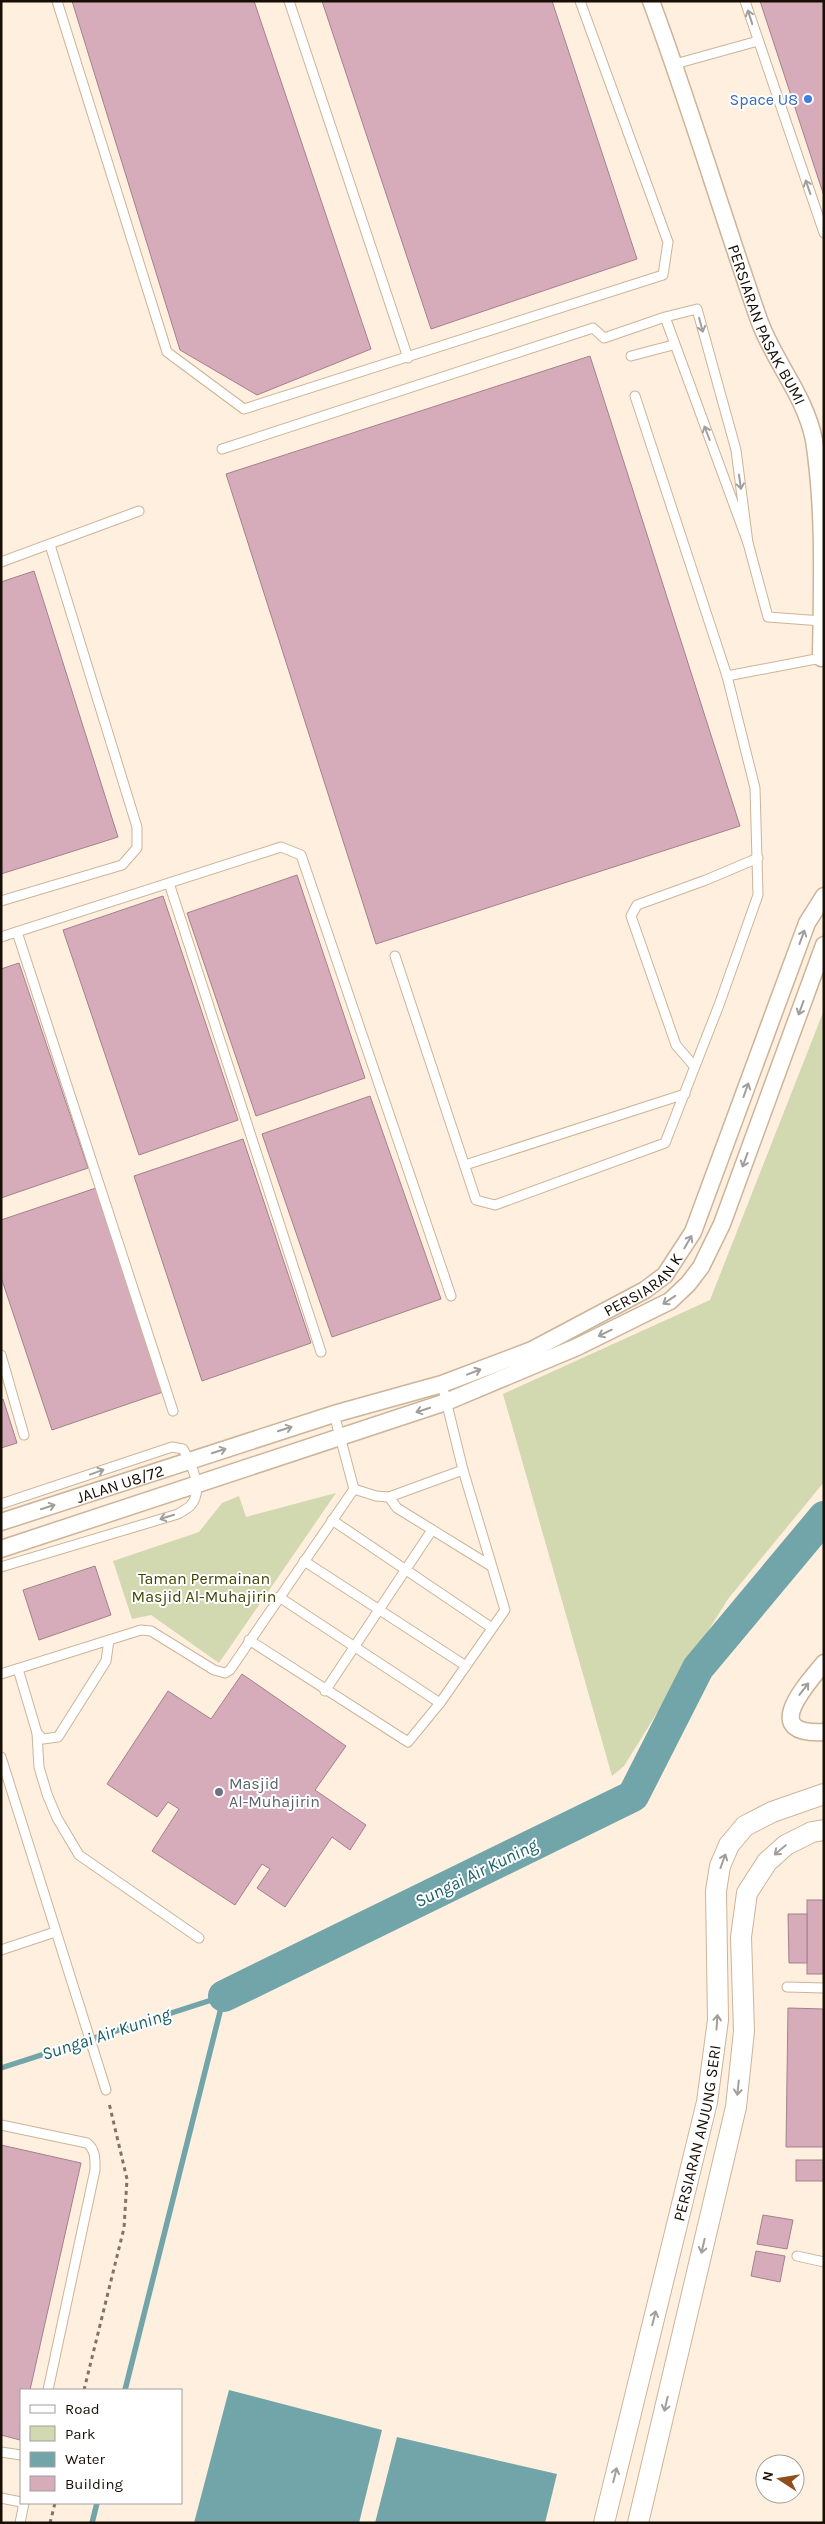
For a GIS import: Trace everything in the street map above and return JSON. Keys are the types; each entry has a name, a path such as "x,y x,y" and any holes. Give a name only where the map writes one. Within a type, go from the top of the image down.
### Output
{"street":[{"name":"PERSIARAN PASAK BUMI","path":"651,1 675,64 760,323 805,407 814,439 822,497 821,658"},
{"name":"PERSIARAN K","path":"239,1444 334,1414 442,1384 532,1350 637,1295 665,1275 693,1232 807,923 824,896"},
{"name":"PERSIARAN K","path":"245,1469 446,1402 577,1347 670,1301 701,1268 722,1224 824,946"},
{"name":"JALAN U8/72","path":"1,1522 239,1444"},
{"name":"JALAN U8/72","path":"1,1550 245,1469"},
{"path":"824,1663 794,1701 791,1710 795,1726 803,1732 824,1732"},
{"name":"PERSIARAN ANJUNG SERI","path":"604,2523 707,2102 718,2020 716,1891 720,1866 729,1845 745,1826 772,1812 824,1794"},
{"name":"PERSIARAN ANJUNG SERI","path":"638,2523 736,2107 744,2032 741,1937 747,1893 767,1862 786,1845 812,1832 824,1830"}],"lane":[{"path":"58,1 168,352 244,409 663,275 668,242 580,1"},
{"path":"290,1 408,358"},
{"path":"745,1 824,233"},
{"path":"675,64 758,41"},
{"path":"222,449 593,328 604,338 665,317 697,310 736,450 748,543"},
{"path":"665,317 673,345 748,543 768,617 822,621"},
{"path":"632,356 673,345"},
{"path":"395,956 476,1200 495,1204 665,1143 719,1005 758,895 758,858 755,788 727,676 635,396"},
{"path":"1,562 139,511"},
{"path":"1,901 122,865 137,848 137,827 50,544"},
{"path":"727,676 821,658"},
{"path":"1,937 280,847 301,855 451,1296"},
{"path":"694,1066 676,1045 631,916 637,905 706,880 758,858"},
{"path":"169,883 321,1352"},
{"path":"17,932 173,1411"},
{"path":"465,1165 685,1094"},
{"path":"1,1356 24,1435"},
{"path":"249,1640 325,1691 408,1742 440,1703 505,1610 463,1470 442,1384"},
{"path":"1,1674 141,1630 151,1631 214,1670 225,1673 230,1670 354,1489 334,1414"},
{"path":"1,1504 172,1447 183,1449 189,1460 197,1485 195,1500 191,1506 178,1514 1,1567"},
{"path":"354,1489 376,1496 389,1497 463,1470"},
{"path":"389,1497 397,1508 491,1566"},
{"path":"332,1520 492,1628"},
{"path":"325,1691 432,1530"},
{"path":"304,1561 466,1666"},
{"path":"279,1597 440,1703"},
{"path":"37,1733 43,1740 58,1737 106,1661 109,1640"},
{"path":"18,1668 37,1733 39,1767 46,1794 57,1818 79,1855 199,1938"},
{"path":"1,1757 106,2090"},
{"path":"1,1950 55,1932"},
{"path":"787,1988 824,1988"},
{"path":"1,2125 87,2143 92,2147 95,2157 94,2170 48,2389"},
{"path":"797,2256 824,2262"},
{"path":"1,2452 20,2455"},
{"path":"1,2498 20,2501"},
{"path":"20,2523 23,2504"}],"path":[{"path":"84,2389 124,2228 127,2179 106,2090"},
{"path":"50,2523 55,2504"}],"green space":[{"path":"824,1010 824,1482 728,1599 624,1766 612,1776 503,1394 710,1300"},
{"name":"Taman Permainan Masjid Al-Muhajirin","path":"336,1493 219,1663 151,1615 132,1619 113,1561 199,1532 222,1503 239,1496 246,1517"}],"water":[{"path":"229,2390 382,2430 359,2523 194,2523"},
{"path":"397,2437 557,2474 545,2523 375,2523"}],"building":[{"path":"72,1 254,1 371,349 257,395 180,350"},
{"path":"322,1 552,1 637,259 431,329"},
{"name":"Space U8","path":"760,1 824,1 824,196"},
{"path":"590,356 740,826 376,944 226,474"},
{"path":"34,571 118,837 1,874 1,582"},
{"path":"297,875 365,1078 256,1116 187,913"},
{"path":"163,896 238,1120 139,1155 63,930"},
{"path":"19,963 88,1168 1,1198 1,969"},
{"path":"370,1096 441,1299 332,1337 262,1134"},
{"path":"243,1139 311,1343 202,1381 134,1176"},
{"path":"96,1188 163,1392 52,1430 1,1277 1,1220"},
{"path":"3,1399 17,1443 1,1448 1,1400"},
{"path":"95,1566 111,1615 39,1640 23,1590"},
{"name":"Masjid Al-Muhajirin","path":"242,1674 346,1746 315,1790 366,1825 350,1850 332,1837 285,1907 257,1888 270,1869 262,1864 235,1905 152,1851 179,1809 168,1802 157,1817 107,1784 168,1691 211,1719"},
{"path":"807,1900 824,1900 824,1974 807,1974"},
{"path":"788,1914 807,1914 807,1963 789,1963"},
{"path":"788,2008 824,2009 824,2147 786,2147"},
{"path":"1,2145 81,2163 30,2389 20,2389 20,2440 1,2435"},
{"path":"796,2160 824,2160 824,2181 796,2181"},
{"path":"763,2215 793,2220 787,2249 757,2244"},
{"path":"756,2251 785,2256 780,2282 751,2276"}],"waterway":[{"name":"Sungai Air Kuning","path":"224,1996 633,1796 698,1668 824,1517"},
{"name":"Sungai Air Kuning","path":"1,2068 224,1996"},
{"path":"125,2389 224,1996"},
{"path":"92,2523 97,2504"}],"place":[{"name":"Space U8","path":"808,99"},
{"name":"Masjid Al-Muhajirin","path":"219,1792"}]}
